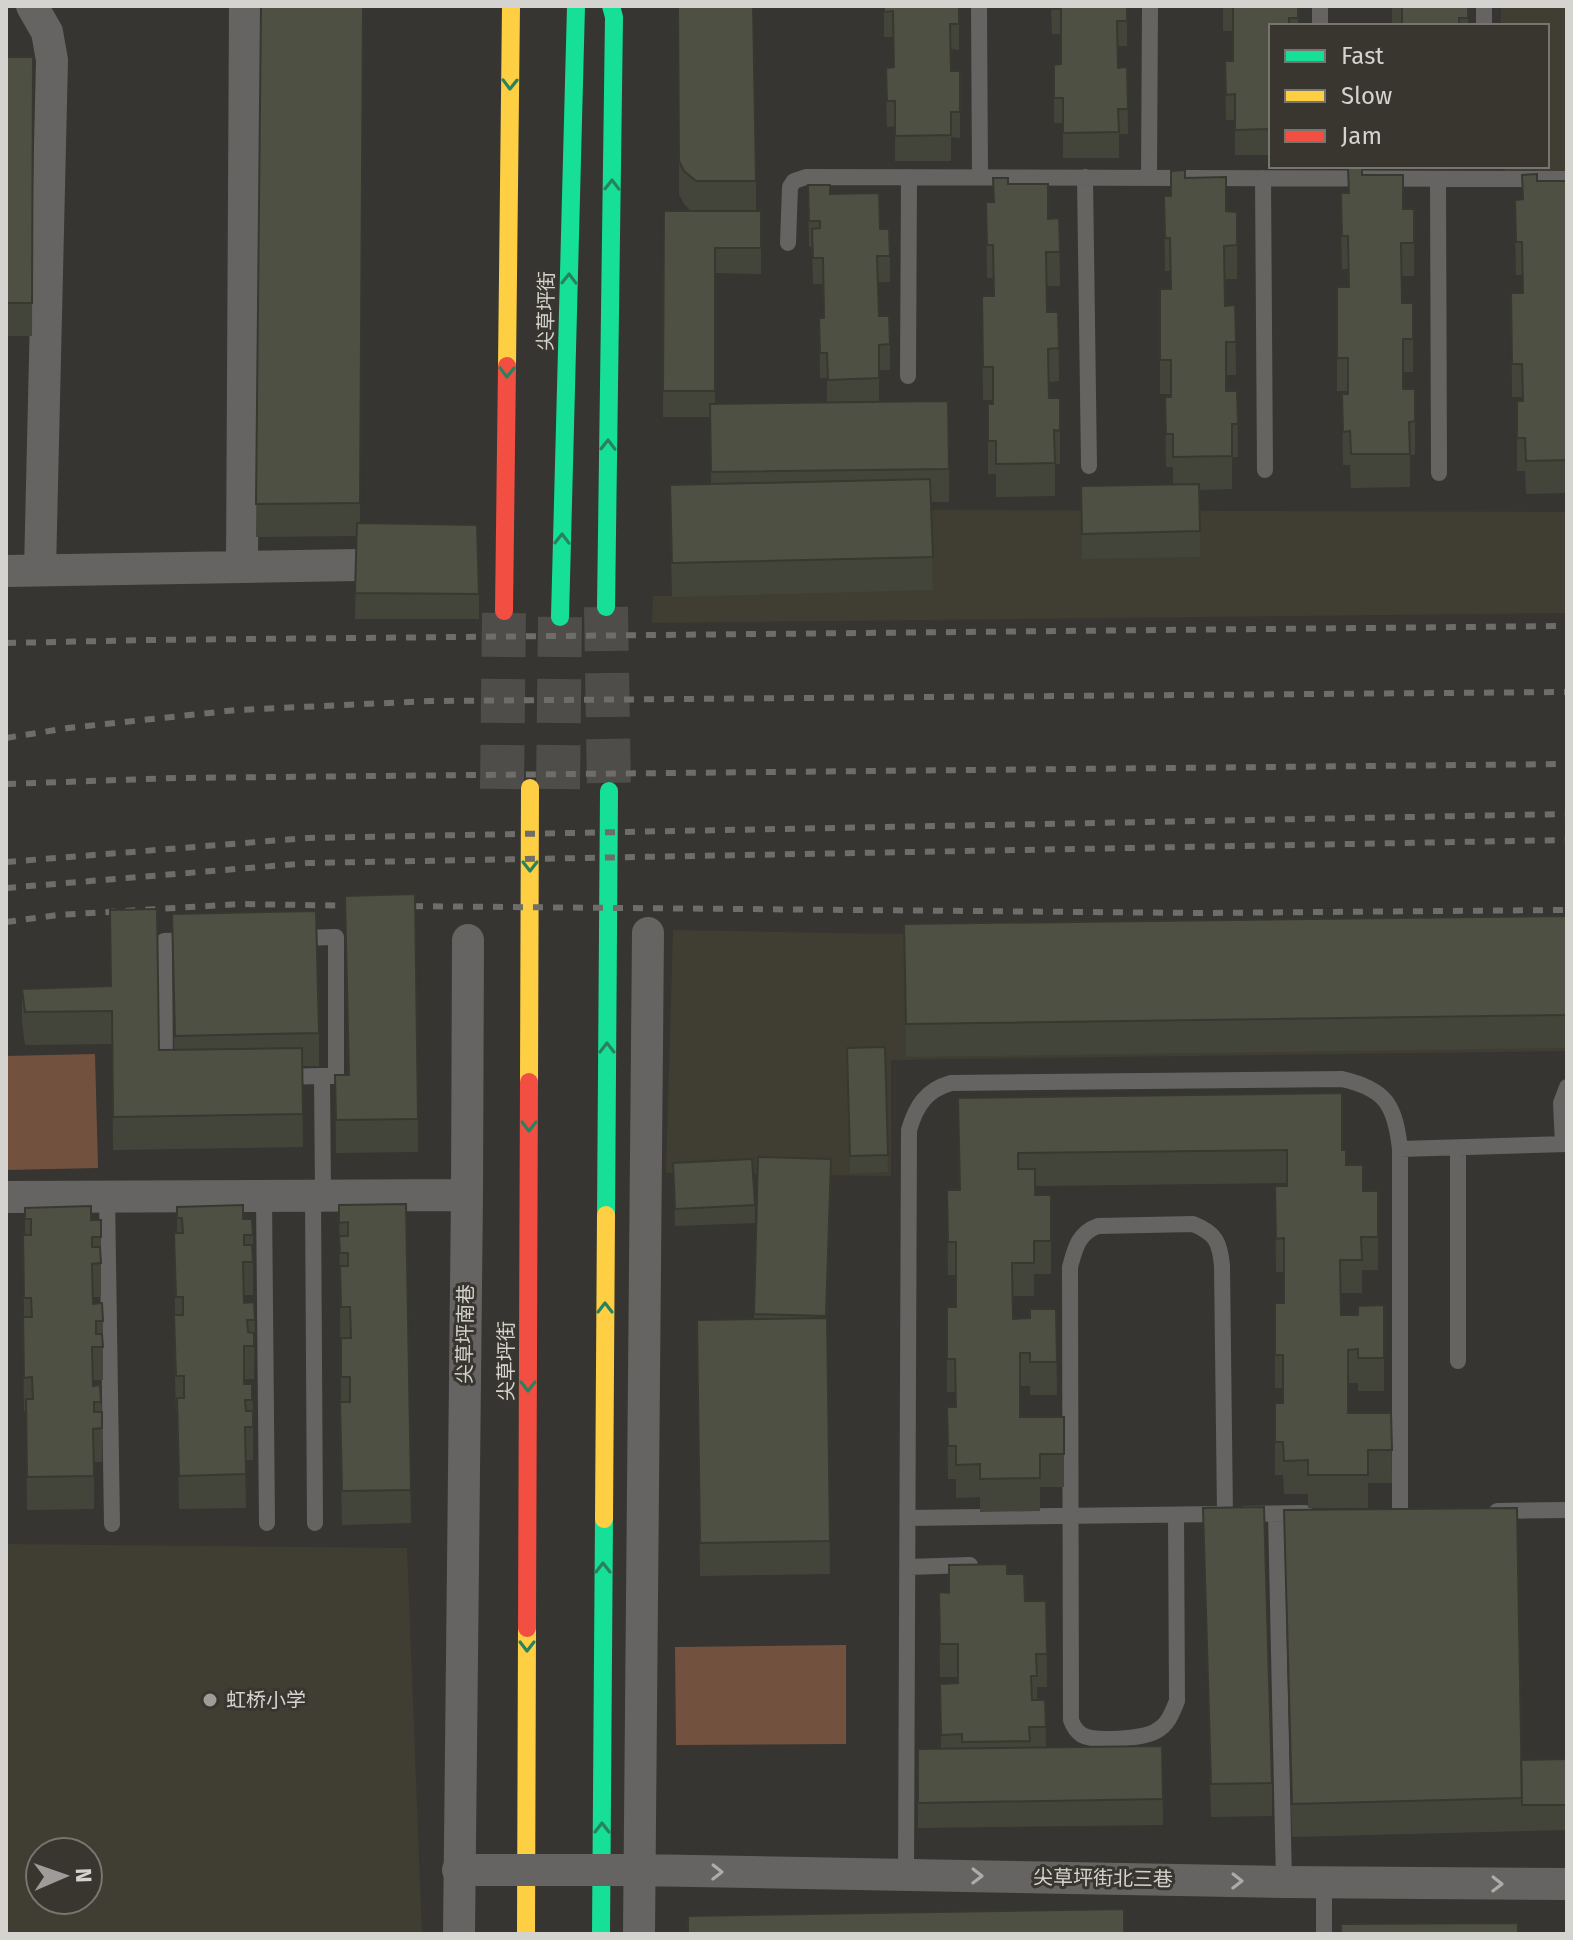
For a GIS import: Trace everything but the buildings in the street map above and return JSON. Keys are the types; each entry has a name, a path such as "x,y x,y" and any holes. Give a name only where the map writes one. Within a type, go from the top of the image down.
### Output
{"street":[{"path":"32,6 47,32 52,60 40,570"},
{"path":"242,567 245,6"},
{"path":"504,611 511,6"},
{"name":"尖草坪街","path":"560,617 576,6"},
{"path":"606,607 614,17 611,6"},
{"path":"6,571 357,565"},
{"name":"尖草坪街","path":"526,1934 530,788"},
{"path":"601,1934 609,791"},
{"path":"639,1934 653,1021 648,933"},
{"name":"尖草坪南巷","path":"459,1934 468,940"},
{"path":"6,1197 467,1195"},
{"path":"496,1886 497,1854"},
{"path":"552,1856 552,1887"},
{"name":"尖草坪街北三巷","path":"458,1870 1567,1884"}],"lane":[{"path":"979,6 980,177"},
{"path":"1149,178 1150,6"},
{"path":"788,243 790,187 799,178 1263,178 1319,172 1438,179 1482,172 1567,179"},
{"path":"908,376 909,177"},
{"path":"1085,177 1089,466"},
{"path":"1263,178 1265,470"},
{"path":"1438,179 1439,473"},
{"path":"259,1077 336,1076 336,937 289,938"},
{"path":"181,1078 165,1078 164,941 211,940"},
{"path":"315,1523 322,1076"},
{"path":"906,1875 909,1130 913,1114 928,1094 951,1083 1342,1079 1372,1088 1384,1098 1392,1111 1400,1149 1400,1512"},
{"path":"1400,1149 1565,1144 1561,1103 1567,1087"},
{"path":"1458,1148 1458,1361"},
{"path":"107,1196 112,1524"},
{"path":"264,1196 267,1523"},
{"path":"1176,1515 1177,1701 1172,1715 1164,1726 1141,1737 1091,1738 1082,1735 1071,1720 1070,1267 1079,1238 1088,1229 1098,1226 1193,1224 1214,1237 1220,1250 1225,1514"},
{"path":"1476,1511 1567,1510"},
{"path":"908,1518 1323,1513"},
{"path":"1276,1514 1284,1882"},
{"path":"908,1567 975,1565"},
{"path":"1324,1882 1324,1934"}],"shaded area":[{"path":"1501,6 1567,6 1567,175 1505,175 1505,168 1549,168 1549,24 1501,24"},
{"path":"670,509 1567,512 1567,613 652,623 653,596 672,596"},
{"path":"1567,922 1567,1051 891,1060 891,1176 666,1173 673,930 883,934"},
{"path":"95,1054 98,1168 6,1170 6,1056"},
{"name":"虹桥小学","path":"6,1544 407,1548 422,1934 6,1934"},
{"path":"846,1645 846,1744 676,1745 675,1647"}],"tunnel":[{"path":"606,607 609,791"},
{"path":"502,789 504,611"},
{"path":"558,789 560,617"}],"railway":[{"path":"6,643 1567,626"},
{"path":"6,738 68,728 237,710 430,701 1567,692"},
{"path":"6,784 176,778 1567,764"},
{"path":"6,862 307,838 1567,814"},
{"path":"6,888 309,863 1567,840"},
{"path":"6,922 58,915 241,904 365,906"},
{"path":"393,906 1200,913 1567,910"}],"traffic: fast":[{"path":"560,617 576,6"},
{"path":"606,607 614,17 611,6"},
{"path":"606,1215 609,791"},
{"path":"601,1934 604,1519"}],"traffic: slow":[{"path":"507,366 511,6"},
{"path":"529,1082 530,788"},
{"path":"604,1519 606,1215"},
{"path":"526,1934 527,1628"}],"traffic: jam":[{"path":"504,611 507,366"},
{"path":"527,1628 529,1082"}],"place":[{"name":"虹桥小学","path":"210,1700"}]}
